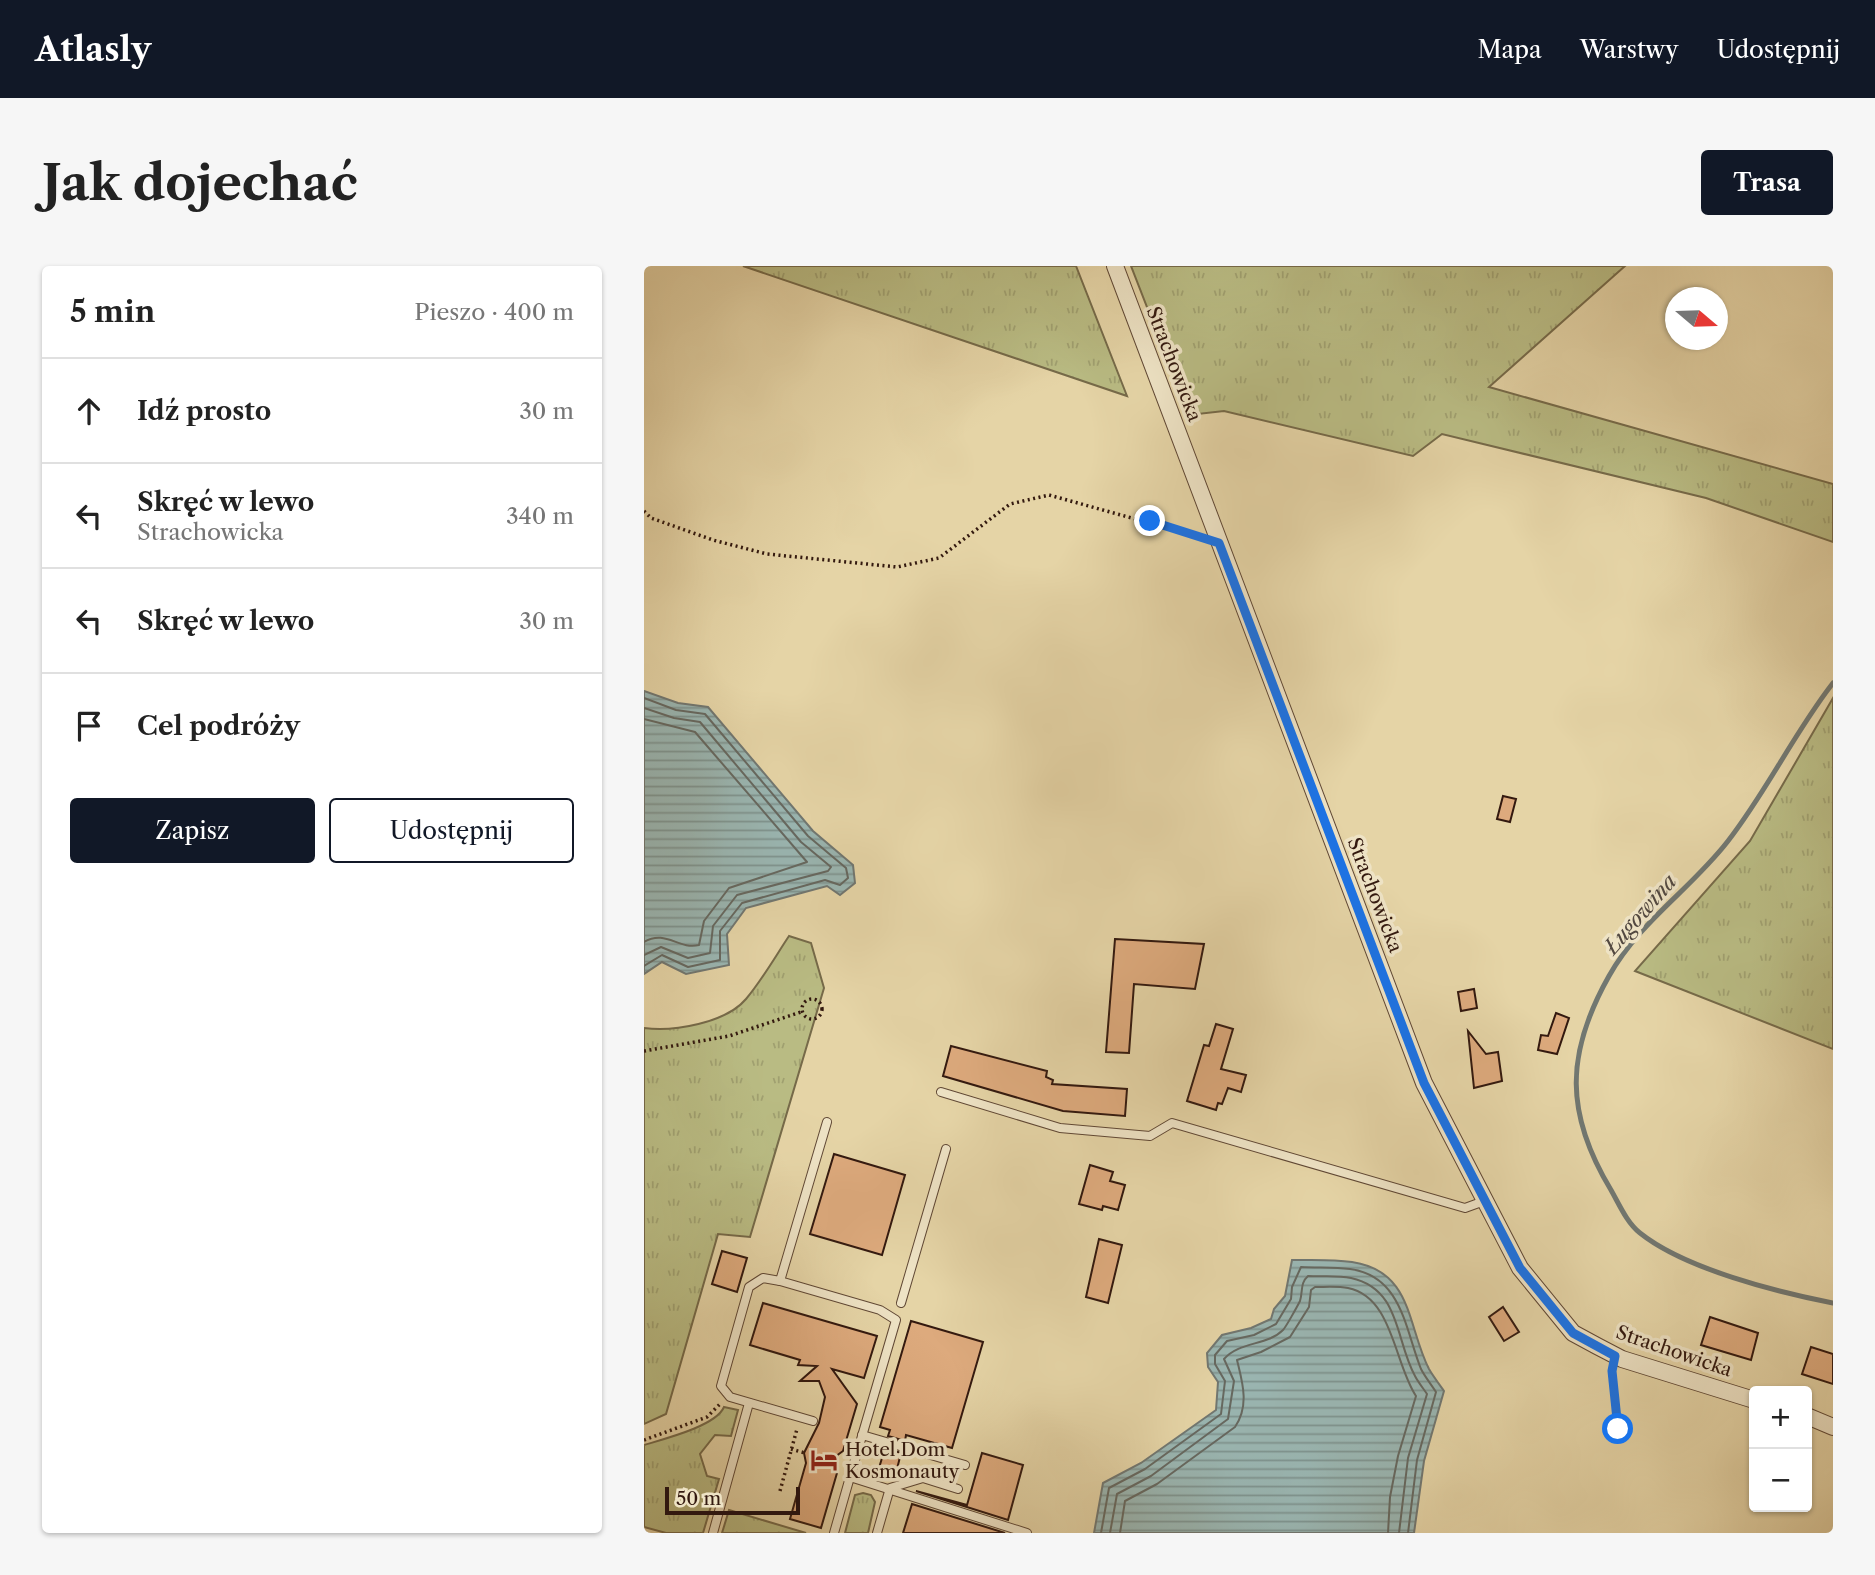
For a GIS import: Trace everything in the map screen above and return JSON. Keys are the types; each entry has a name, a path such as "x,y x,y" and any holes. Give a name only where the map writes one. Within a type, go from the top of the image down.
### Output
{"street":[{"name":"Strachowicka","path":"1115,266 1424,1083 1520,1268 1547,1305 1573,1333 1615,1356 1749,1398"},
{"path":"1812,1418 1833,1427"}],"lane":[{"path":"941,1092 1060,1128 1150,1136 1172,1123 1465,1208 1486,1200"},
{"path":"780,1281 827,1122"},
{"path":"901,1303 946,1149"},
{"path":"813,1421 730,1397 721,1387 749,1287 763,1278 880,1310 896,1320 834,1533"},
{"path":"713,1533 750,1403"},
{"path":"862,1435 965,1465"},
{"path":"850,1477 1027,1533"},
{"path":"890,1488 923,1478 958,1489"},
{"path":"877,1533 890,1488"}],"path":[{"path":"644,512 651,518 713,540 767,554 897,567 939,558 1010,504 1049,495 1219,543"},
{"path":"809,999 816,1000 822,1007 822,1014 815,1020 807,1019 801,1012 802,1004 809,999"},
{"path":"644,1051 729,1036 801,1012"},
{"path":"1615,1356 1612,1371 1618,1429"},
{"path":"644,1440 707,1417 730,1397"},
{"path":"779,1492 800,1417"},
{"path":"791,1449 805,1453"}],"green space":[{"path":"743,266 1076,266 1127,396"},
{"path":"1131,266 1625,266 1489,387 1833,484 1833,542 1706,498 1442,434 1413,456 1224,411 1189,415"},
{"path":"1833,698 1833,1049 1635,971 1750,841"},
{"path":"789,936 811,943 824,988 750,1237 718,1234 666,1414 644,1424 644,1028 684,1027 726,1014 746,999"},
{"path":"724,1407 738,1410 731,1436 715,1435 700,1454 707,1476 719,1479 703,1533 666,1533 644,1527 644,1445 700,1426 719,1414"},
{"path":"855,1495 871,1495 875,1502 868,1533 845,1533"},
{"path":"729,1510 806,1533 722,1533"}],"water":[{"path":"644,691 678,703 708,707 813,831 853,865 855,883 840,895 827,886 746,908 727,934 729,965 686,974 662,962 644,974"},
{"path":"1292,1260 1344,1261 1372,1267 1387,1276 1405,1303 1429,1369 1444,1391 1424,1461 1414,1533 1094,1533 1103,1483 1141,1463 1216,1410 1218,1382 1208,1367 1207,1353 1222,1335 1251,1328 1271,1319 1274,1309 1285,1296"}],"building":[{"path":"1503,796 1516,799 1510,822 1497,819"},
{"path":"1115,939 1204,944 1195,989 1134,984 1129,1053 1106,1052"},
{"path":"1474,989 1477,1008 1461,1011 1458,992"},
{"path":"1556,1013 1569,1018 1557,1054 1538,1050 1541,1035 1548,1036"},
{"path":"1216,1024 1233,1029 1221,1069 1246,1075 1241,1092 1228,1088 1222,1104 1218,1103 1216,1110 1187,1101 1204,1045 1209,1046"},
{"path":"1468,1031 1486,1054 1498,1052 1502,1081 1474,1088"},
{"path":"951,1046 1047,1071 1046,1077 1053,1080 1052,1084 1127,1089 1125,1116 1063,1111 943,1076"},
{"path":"834,1154 905,1175 882,1255 810,1234"},
{"path":"1090,1165 1113,1172 1110,1181 1125,1185 1118,1210 1103,1206 1102,1210 1079,1204"},
{"path":"1099,1239 1122,1245 1108,1303 1086,1297"},
{"path":"722,1251 747,1258 737,1292 712,1284"},
{"path":"763,1303 877,1336 864,1378 832,1369 857,1404 843,1451 828,1462 837,1473 821,1528 790,1519 806,1463 804,1453 819,1423 825,1397 819,1381 800,1381 817,1366 798,1365 800,1360 750,1345"},
{"path":"1503,1307 1519,1332 1504,1341 1489,1317"},
{"path":"1710,1317 1758,1333 1751,1360 1701,1345"},
{"path":"911,1321 983,1342 952,1448 906,1435 905,1441 888,1436 890,1430 880,1427"},
{"path":"1811,1347 1833,1354 1833,1384 1802,1374"},
{"path":"885,1448 901,1453 896,1473 879,1468"},
{"path":"982,1453 1023,1465 1008,1520 916,1491 967,1505"},
{"path":"912,1504 1005,1533 903,1533"}],"waterway":[{"name":"Ługowina","path":"1833,683 1728,841 1650,922 1621,957 1595,1004 1584,1032 1576,1084 1585,1135 1596,1162 1624,1213 1640,1233 1681,1258 1706,1268 1759,1286 1833,1303"}],"place":[{"name":"Hotel Dom Kosmonauty","path":"824,1460"}],"route":[{"path":"1150,521 1219,543 1424,1083 1520,1268 1547,1305 1573,1333 1615,1356 1612,1371 1618,1429"}]}
